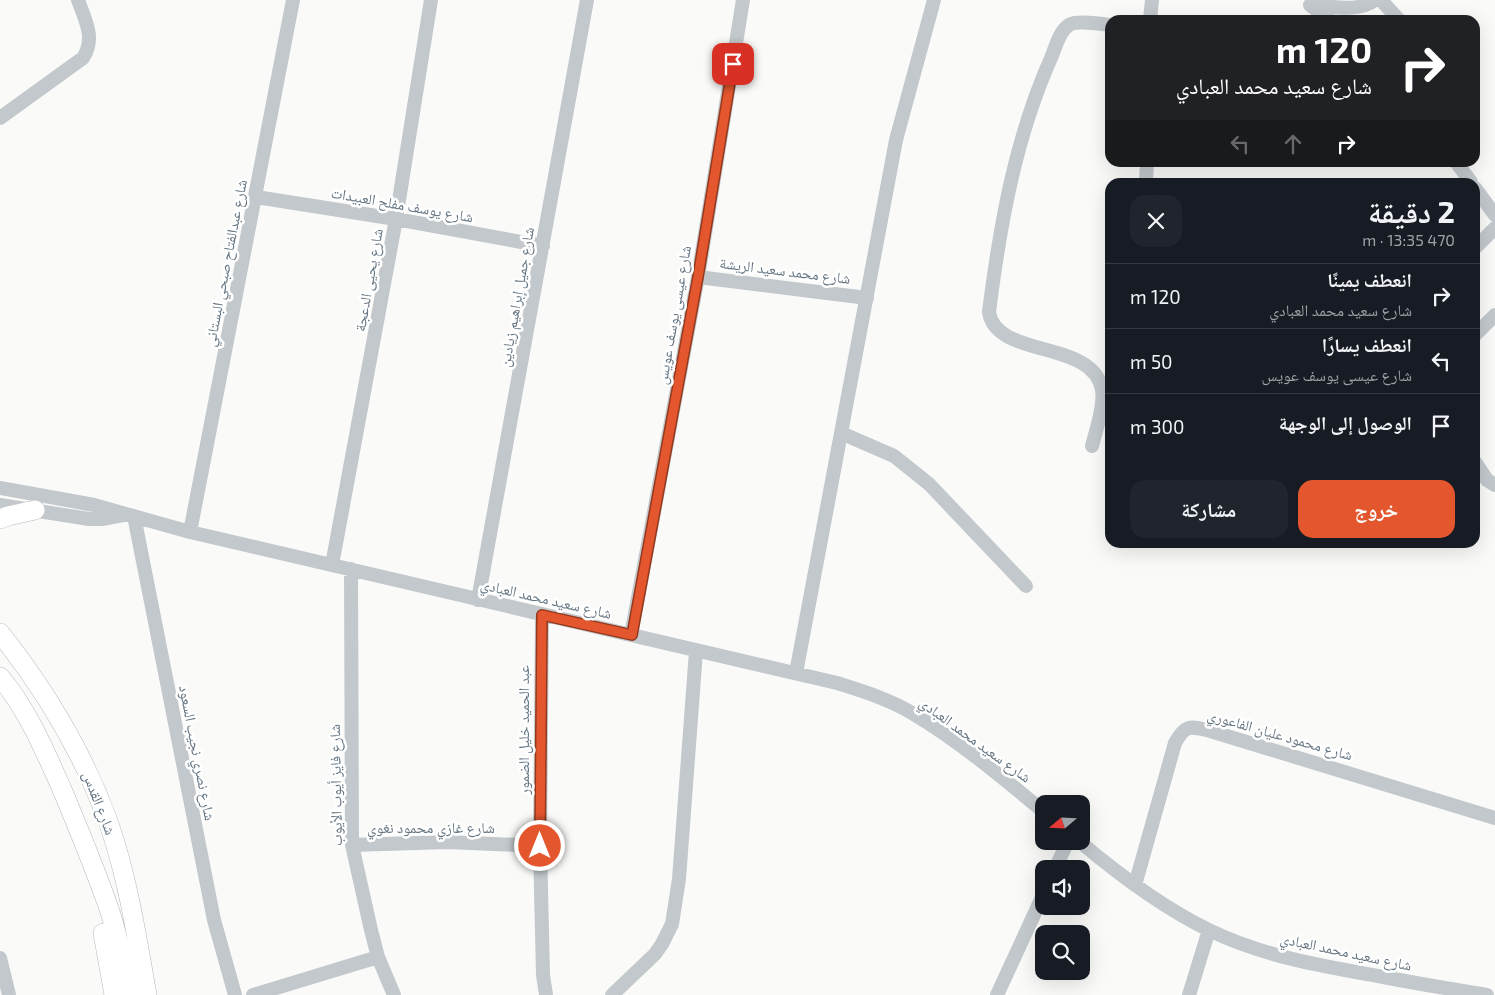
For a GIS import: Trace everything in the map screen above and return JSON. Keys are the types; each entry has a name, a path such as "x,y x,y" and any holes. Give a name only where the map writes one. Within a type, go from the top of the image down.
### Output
{"highway":[{"path":"0,520 8,516 35,510"},
{"name":"شارع القدس","path":"0,633 51,703 87,770 120,860 147,995"},
{"name":"شارع القدس","path":"1,681 47,754 80,831 108,904 130,995"},
{"path":"60,785 69,788 78,786 85,780 87,770"},
{"path":"108,904 103,932 114,995"}],"street":[{"path":"0,118 83,58 87,52 90,37 78,0"},
{"name":"شارع عبدالفتاح صبحي البستاني","path":"190,532 293,0"},
{"name":"شارع يحيى الدعجة","path":"332,566 396,219 431,0"},
{"name":"شارع جميل إبراهيم زيادين","path":"478,600 587,0"},
{"name":"شارع عيسى يوسف عويس","path":"632,635 698,277 743,0"},
{"path":"796,673 896,140 934,0"},
{"path":"1150,15 1152,0"},
{"path":"1306,3 1354,8 1367,5 1375,0"},
{"path":"1381,0 1394,15"},
{"path":"1306,3 1322,15"},
{"path":"1092,446 1103,398 1100,383 1093,370 1080,362 1004,335 992,324 989,312 1001,225 1009,187 1026,124 1049,63 1062,33 1069,25 1079,23 1105,24"},
{"path":"1480,195 1495,215"},
{"name":"شارع يوسف مفلح العبيدات","path":"256,197 396,219 543,246"},
{"path":"1480,243 1495,228"},
{"name":"شارع محمد سعيد الريشة","path":"698,277 867,298"},
{"path":"1480,330 1495,315"},
{"path":"841,433 894,456 929,484 1026,586"},
{"path":"1480,470 1487,480 1495,485"},
{"name":"شارع سعيد محمد العبادي","path":"0,488 94,505 190,532 796,673 865,692 912,713 971,753 1035,805"},
{"name":"شارع سعيد محمد العبادي","path":"0,505 89,519 130,515"},
{"name":"شارع نصري نجيب السعود","path":"130,515 214,920 234,995"},
{"name":"شارع فايز أيوب الأيوب","path":"351,569 352,845 378,957 394,995"},
{"name":"عبد الحميد خليل الضمور","path":"542,615 540,846 543,975 546,995"},
{"path":"612,995 655,954 672,924 679,879 696,651"},
{"name":"شارع محمود عليان الفاعوري","path":"1135,885 1175,743 1183,730 1190,727 1207,730 1495,818"},
{"name":"شارع غازي محمود نغوي","path":"352,845 448,842 540,846"},
{"name":"شارع سعيد محمد العبادي","path":"1090,850 1135,885 1209,930 1248,946 1291,959 1341,970 1454,992 1487,995"},
{"path":"997,995 1035,913"},
{"path":"1189,995 1209,930"},
{"path":"253,995 378,957"},
{"path":"0,958 9,995"}],"route":[{"path":"540,846 542,615 632,635 698,277 733,64"}]}
